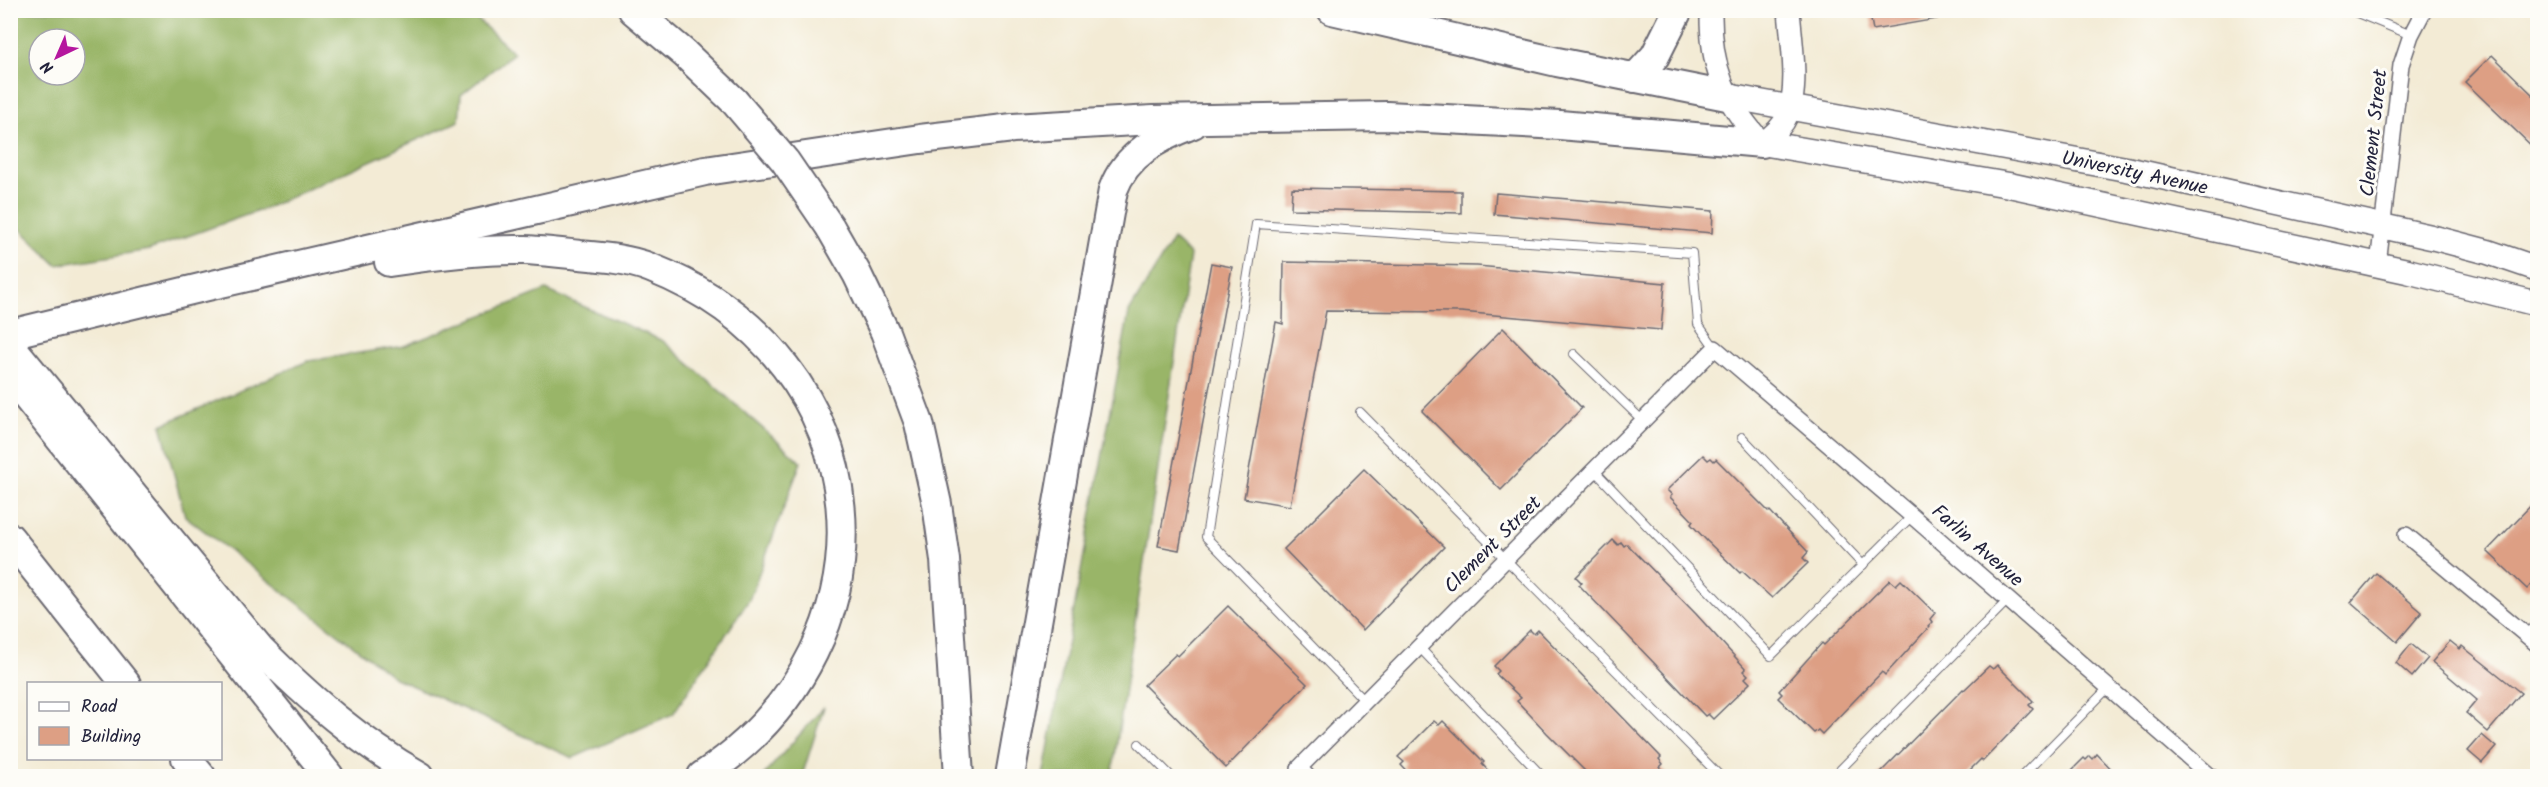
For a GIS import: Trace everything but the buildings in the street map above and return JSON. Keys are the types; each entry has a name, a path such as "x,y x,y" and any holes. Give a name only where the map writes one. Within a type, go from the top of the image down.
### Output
{"highway":[{"path":"633,10 686,54 734,101 785,161 830,227 857,274 885,332 919,423 936,504 945,560 959,777"},
{"path":"1332,10 1635,78 1727,96"},
{"path":"1635,78 1658,52 1678,10"},
{"path":"10,334 705,171 920,139 1013,128 1335,116 1445,119 1603,128 1762,143"},
{"path":"1010,777 1113,190 1123,170 1144,148 1166,135 1208,119"},
{"path":"303,265 387,262 448,253 525,250 608,258 650,267 696,290 737,315 755,330 788,367 822,430 837,482 842,531 839,573 830,615 802,677 762,729 728,759 702,777"},
{"path":"10,314 155,283 208,286"},
{"path":"10,345 46,405 329,777"},
{"path":"10,376 46,405 260,649 336,721 385,757 420,777"},
{"path":"10,538 124,682"},
{"path":"187,760 201,777"}],"main road":[{"path":"1712,10 1714,60 1727,96 1762,143 1783,124 1790,108 1793,73 1789,10"},
{"name":"University Avenue","path":"1727,96 2126,169 2466,246 2538,269"},
{"name":"University Avenue","path":"1762,143 2009,185 2478,287 2538,304"}],"street":[{"name":"Clement Street","path":"2378,265 2400,72 2411,35 2424,10"},
{"name":"Clement Street","path":"1303,772 1365,701 1715,348"},
{"name":"Farlin Avenue","path":"1715,348 1912,516 2209,776"},
{"path":"2406,535 2532,641"}],"lane":[{"path":"2350,10 2411,35"},
{"path":"1365,701 1206,537 1256,224 1692,253 1698,324 1715,348"},
{"path":"1574,354 1642,422"},
{"path":"1360,412 1720,777"},
{"path":"1742,438 1863,565"},
{"path":"1594,470 1771,656 1912,516"},
{"path":"1834,777 2008,600"},
{"path":"2532,641 2538,623"},
{"path":"1419,647 1542,777"},
{"path":"2022,777 2109,688"},
{"path":"1139,744 1171,777"}],"green space":[{"path":"206,10 468,11 514,53 461,95 459,121 266,208 149,250 57,265 11,220 11,11 203,13"},
{"path":"1173,239 1190,255 1112,776 1043,776 1129,312"},
{"path":"546,290 663,341 801,462 749,600 673,714 573,758 395,678 185,516 161,425 308,361 404,346"},
{"path":"824,707 802,776 763,776"}]}
